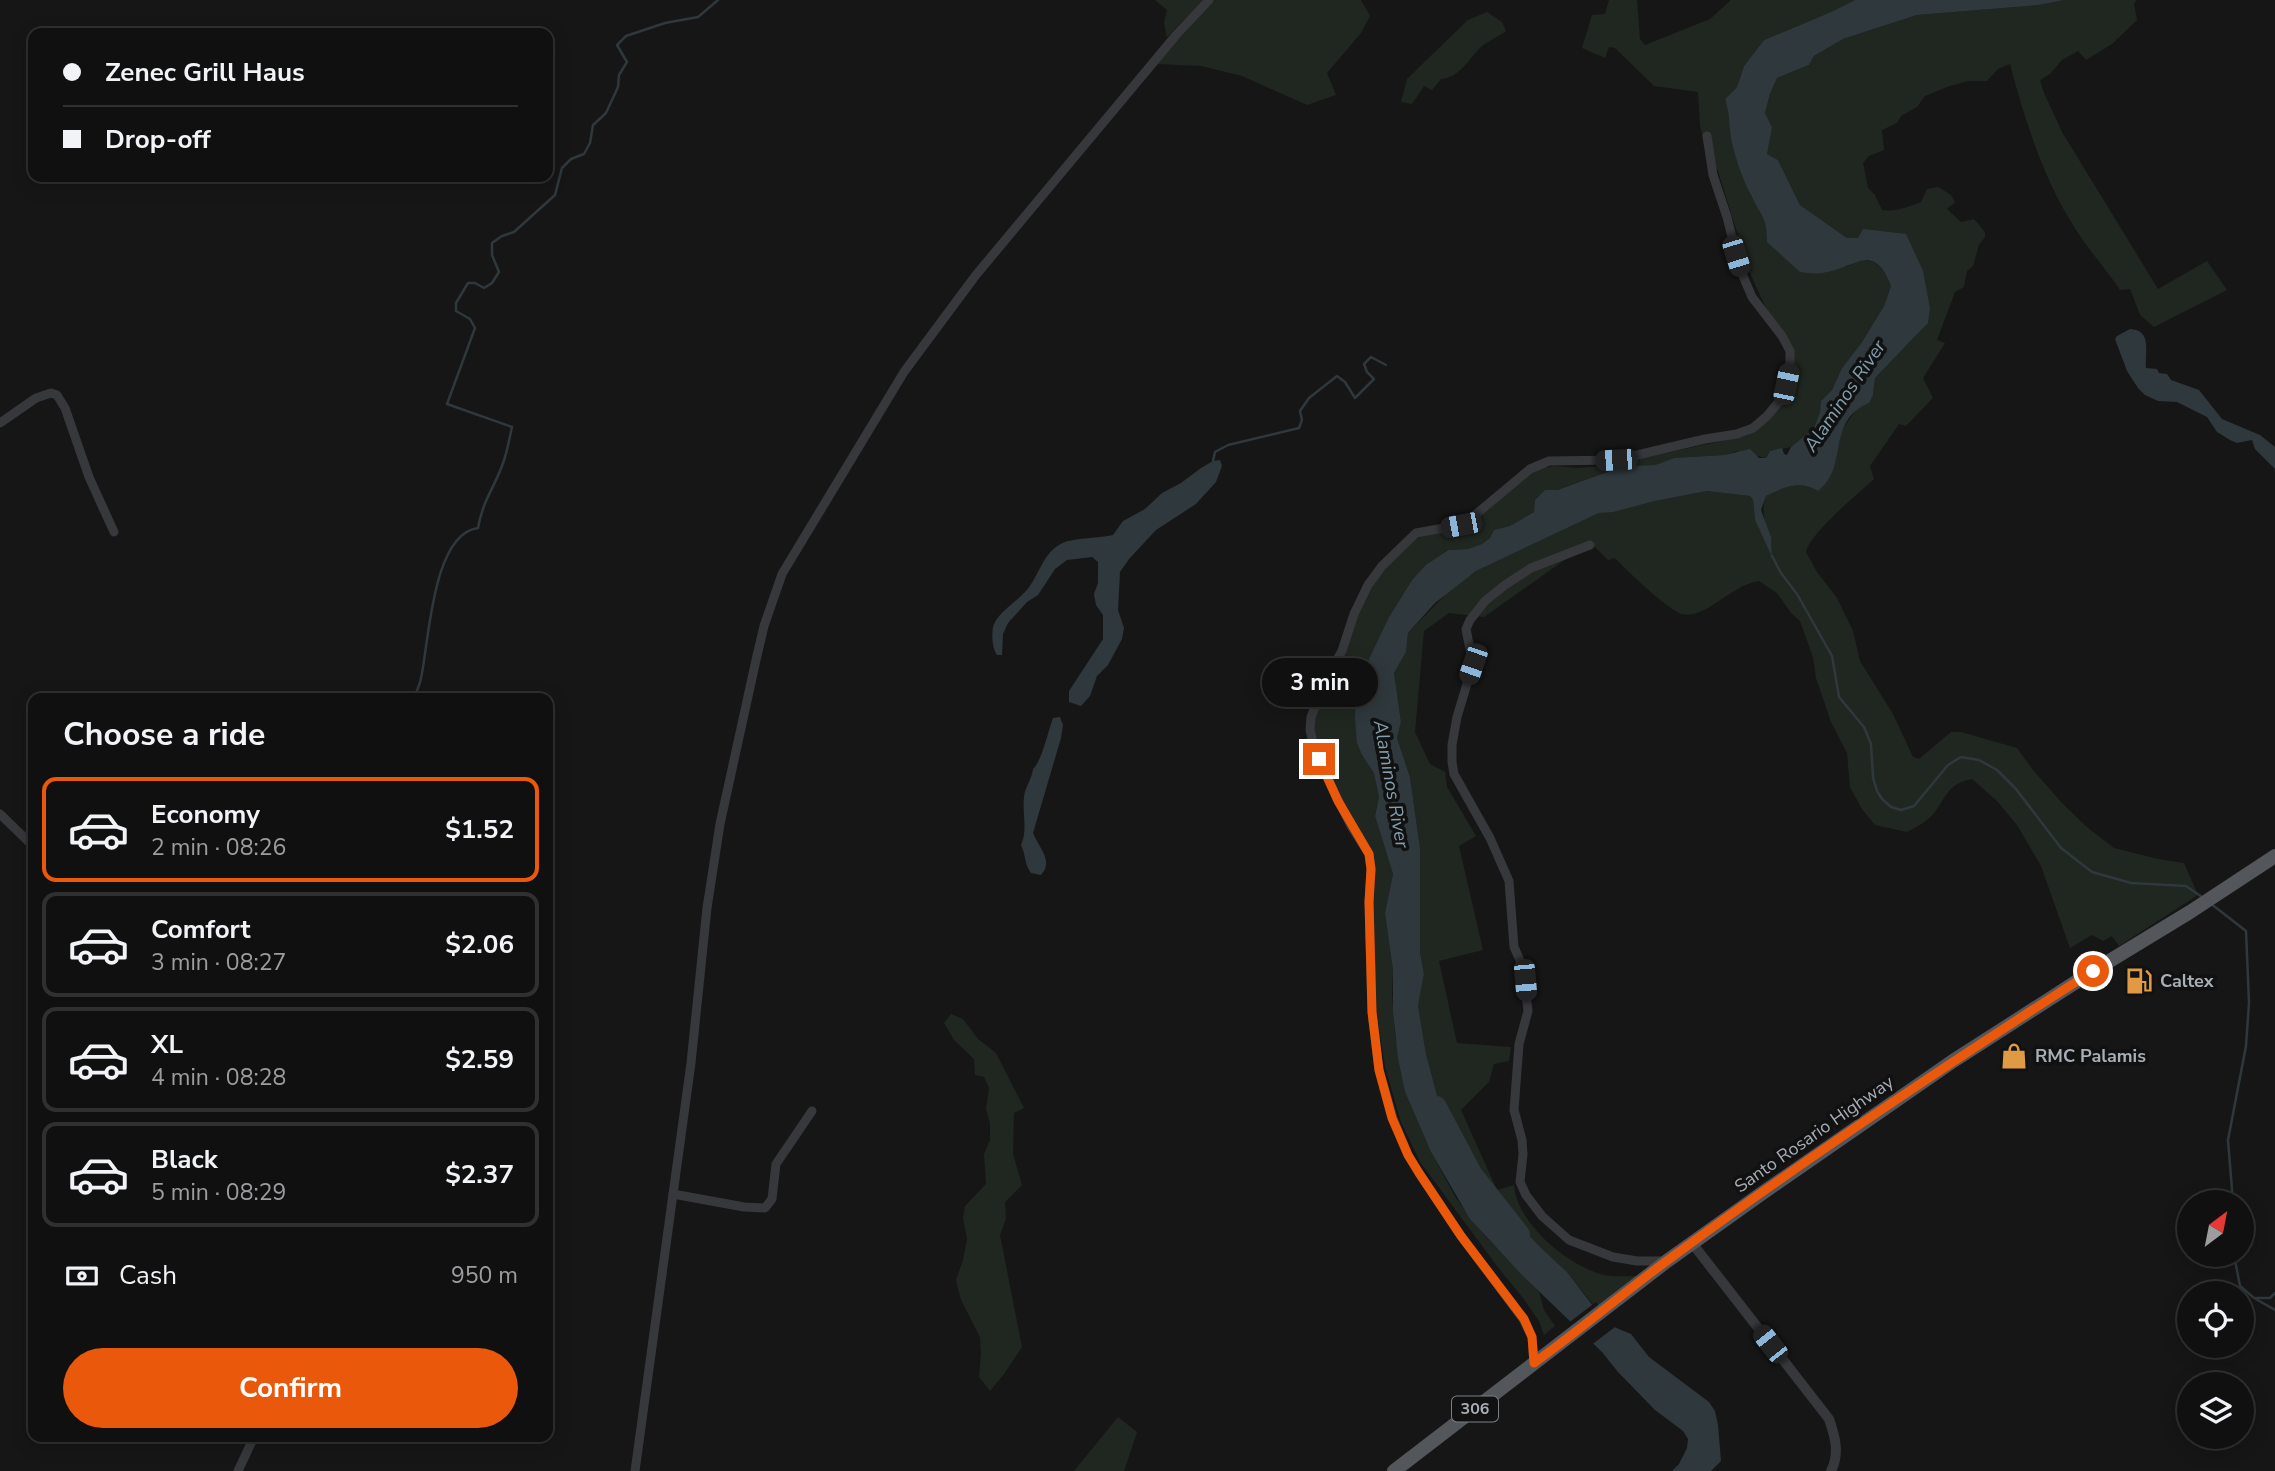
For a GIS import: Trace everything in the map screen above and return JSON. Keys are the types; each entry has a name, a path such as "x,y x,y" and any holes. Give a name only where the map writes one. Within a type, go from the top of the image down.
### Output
{"main road":[{"name":"Santo Rosario Highway","path":"1394,1471 1692,1243 1953,1061 2275,856"}],"street":[{"path":"635,1471 720,824 764,625 782,574 904,372 944,318 976,275 1177,34 1209,0"},
{"path":"1534,1363 1532,1337 1524,1319 1461,1236 1419,1173 1392,1118 1379,1070 1372,1012 1369,854 1351,826 1326,775 1313,743 1311,717 1329,673 1342,651 1354,614 1368,585 1382,566 1416,533 1461,525 1530,469 1549,461 1616,460 1737,434 1753,428 1782,398 1790,366 1790,351 1752,297 1740,270 1713,175 1707,136"},
{"path":"0,423 36,398 51,393 57,395 65,408 89,477 114,532"},
{"path":"1590,545 1531,568 1485,601 1471,620 1466,629 1473,664 1457,717 1452,762 1454,774 1490,838 1510,881 1514,947 1523,967 1528,1011 1519,1044 1514,1110 1524,1154 1520,1182 1542,1216 1569,1240 1613,1257 1637,1261 1667,1261"},
{"path":"0,814 28,841"},
{"path":"673,1194 744,1207 765,1208 772,1199 776,1164 812,1111"},
{"path":"1692,1243 1829,1419 1836,1437 1832,1471"},
{"path":"238,1471 252,1442"}],"shaded area":[{"path":"1155,0 1203,0 1167,37 1164,23 1167,10"},
{"path":"1213,0 1361,0 1370,16 1361,33 1327,73 1336,95 1307,105 1242,76 1201,66 1156,64"},
{"path":"1609,0 1637,0 1640,39 1645,45 1710,19 1731,0 1855,0 1764,40 1744,66 1737,87 1725,99 1737,159 1751,195 1767,225 1846,267 1862,261 1874,262 1883,271 1891,286 1884,306 1842,368 1832,390 1821,401 1814,428 1791,447 1770,451 1766,458 1736,451 1725,455 1674,458 1655,465 1624,466 1556,490 1545,490 1535,500 1534,512 1511,526 1494,530 1490,538 1482,544 1468,549 1447,550 1412,580 1389,617 1362,678 1362,755 1375,773 1379,797 1375,816 1393,874 1385,913 1393,970 1395,1035 1405,1092 1431,1152 1456,1198 1485,1236 1539,1292 1544,1310 1555,1326 1544,1335 1539,1321 1523,1298 1420,1162 1401,1122 1385,1067 1377,1014 1372,931 1373,869 1315,741 1313,717 1366,592 1380,573 1416,538 1462,528 1535,469 1554,466 1604,466 1746,436 1762,425 1783,401 1792,350 1766,308 1749,271 1718,171 1704,145 1698,92 1654,86 1615,48 1609,47 1605,58 1582,48 1592,15 1605,14"},
{"path":"2064,0 2137,0 2134,4 2137,20 2112,44 2086,60 2078,51 2062,60 2050,74 2040,80 2062,132 2158,289 2207,261 2227,290 2154,327 2140,315 2130,289 2120,290 2081,238 2050,183 2034,144 2010,64 1998,69 1987,81 1968,81 1925,96 1917,107 1901,116 1897,123 1882,130 1884,150 1869,156 1863,163 1868,188 1875,195 1882,210 1887,210 1902,209 1921,202 1927,189 1938,187 1951,195 1955,202 1947,209 1961,222 1974,219 1985,232 1985,237 1979,245 1973,266 1967,271 1964,287 1955,292 1937,340 1945,343 1923,378 1933,398 1906,426 1899,424 1870,466 1874,479 1825,525 1809,544 1806,552 1837,598 1853,631 1860,661 1893,714 1913,757 1919,759 1951,732 1961,732 2017,748 2062,803 2088,828 2114,848 2184,863 2198,895 2119,946 2112,936 2103,941 2092,935 2070,948 2041,866 2017,825 1997,801 1972,779 1953,787 1932,815 1907,832 1875,825 1850,787 1847,753 1831,722 1800,621 1777,593 1759,581 1743,586 1700,612 1681,614 1656,597 1615,558 1608,560 1590,542 1484,617 1449,613 1424,631 1415,732 1430,764 1445,772 1447,787 1476,836 1459,846 1483,950 1439,961 1457,1043 1511,1047 1509,1061 1494,1064 1489,1082 1461,1110 1497,1190 1514,1185 1524,1214 1547,1241 1560,1253 1590,1270 1608,1276 1637,1276 1596,1308 1567,1272 1518,1223 1502,1213 1483,1193 1452,1138 1442,1114 1426,1054 1418,1006 1424,974 1420,953 1420,848 1410,777 1397,738 1401,722 1394,673 1406,652 1408,633 1449,591 1476,571 1599,513 1655,501 1707,491 1750,496 1753,500 1755,520 1772,555 1764,512 1766,496 1798,485 1818,491 1838,448 1842,430 1858,407 1873,395 1875,378 1916,335 1930,308 1926,290 1858,238 1847,238 1800,205 1778,160 1767,154 1772,127 1765,113 1777,78 1809,65 1814,56 1843,39 1917,15 2039,5"},
{"path":"1487,12 1502,22 1506,31 1481,47 1459,71 1441,79 1432,90 1424,86 1412,104 1401,102 1407,79 1468,20"},
{"path":"951,1014 963,1019 978,1039 996,1053 1024,1108 1014,1113 1013,1154 1022,1185 1005,1202 1006,1219 1000,1235 1022,1347 990,1391 979,1377 980,1337 961,1300 956,1280 967,1239 963,1218 965,1206 986,1184 984,1154 990,1140 986,1109 989,1088 984,1077 975,1075 974,1059 954,1040 944,1023"},
{"path":"1118,1417 1137,1432 1124,1471 1074,1471"}],"water":[{"path":"1855,0 2064,0 2039,5 1917,15 1843,39 1814,56 1809,65 1777,78 1765,113 1772,127 1767,154 1778,160 1800,205 1847,238 1858,238 1863,229 1906,234 1923,271 1930,308 1928,323 1875,378 1869,403 1855,411 1847,421 1828,481 1818,491 1798,485 1766,496 1761,510 1771,537 1772,557 1755,520 1753,500 1750,496 1707,491 1599,513 1476,571 1435,603 1408,633 1406,652 1394,673 1401,722 1397,738 1410,777 1420,848 1420,953 1424,974 1418,1006 1426,1054 1442,1114 1452,1138 1483,1193 1502,1213 1518,1223 1567,1272 1607,1324 1631,1334 1649,1357 1709,1402 1715,1411 1721,1461 1711,1471 1672,1471 1687,1448 1688,1439 1683,1431 1655,1410 1602,1352 1521,1274 1470,1219 1431,1152 1405,1092 1398,1058 1393,1012 1393,970 1385,913 1393,874 1375,816 1379,797 1374,773 1357,743 1356,695 1389,617 1412,580 1426,565 1448,550 1468,549 1482,544 1490,538 1494,530 1510,526 1534,512 1535,500 1545,490 1557,490 1624,466 1655,465 1674,458 1724,455 1750,449 1759,458 1766,458 1770,451 1782,448 1787,455 1791,447 1814,428 1821,401 1832,390 1842,368 1884,306 1891,286 1884,272 1870,261 1822,273 1800,272 1767,242 1765,222 1745,183 1732,143 1725,99 1737,87 1744,66 1764,40"},
{"path":"2130,329 2137,330 2144,337 2146,368 2157,369 2159,373 2167,374 2171,380 2199,390 2222,419 2260,435 2275,447 2275,469 2255,449 2252,440 2237,443 2217,432 2207,417 2177,402 2158,401 2145,395 2127,371 2115,339"},
{"path":"1220,460 1222,466 1216,482 1196,504 1156,530 1120,572 1118,610 1124,628 1122,639 1108,665 1097,676 1090,696 1081,706 1069,702 1069,691 1103,639 1103,615 1096,605 1094,594 1098,583 1098,562 1092,557 1067,560 1055,569 1038,595 1027,602 1008,623 1003,634 1002,655 997,655 992,640 994,624 1030,586 1051,551 1065,542 1113,535 1123,521 1145,509 1162,493 1213,461"},
{"path":"1060,717 1063,725 1061,738 1033,833 1046,860 1045,870 1041,875 1031,873 1021,845 1024,834 1024,797 1053,718"}],"pier":[{"path":"1596,1302 1610,1320 1619,1324 1590,1346 1567,1324"}],"waterway":[{"path":"416,693 442,569 451,549 463,535 478,528 485,502 504,461 512,427 447,404 475,328 470,319 456,311 456,303 468,283 484,288 492,283 499,272 492,255 492,243 514,232 555,195 562,168 571,159 584,154 590,143 593,125 606,113 618,87 619,75 627,62 617,45 626,36 665,23 698,17 718,0"},
{"path":"1213,461 1215,452 1228,445 1299,428 1302,420 1300,411 1309,398 1337,376 1345,382 1355,398 1374,379 1364,364 1371,357 1386,365"},
{"path":"1772,556 1832,656 1839,697 1864,727 1871,744 1873,778 1877,791 1891,807 1901,810 1914,806 1948,765 1961,757 1979,760 1997,770 2016,789 2061,848 2092,872 2131,883 2186,886 2202,897"},
{"path":"2210,903 2246,931 2249,1003 2246,1046 2228,1140 2232,1190"},
{"name":"Alaminos River","path":"1437,1105 1473,1173 1521,1234"},
{"path":"2236,1267 2240,1286 2275,1310"},
{"path":"2256,1298 2270,1298 2275,1293"}],"place":[{"name":"Caltex","path":"2139,981"},
{"name":"RMC Palamis","path":"2014,1056"}],"route":[{"path":"1319,759 1351,826 1369,854 1372,1012 1379,1070 1392,1118 1419,1173 1461,1236 1524,1319 1532,1337 1534,1363 1667,1261 1761,1194 1953,1061 2093,971"}]}
